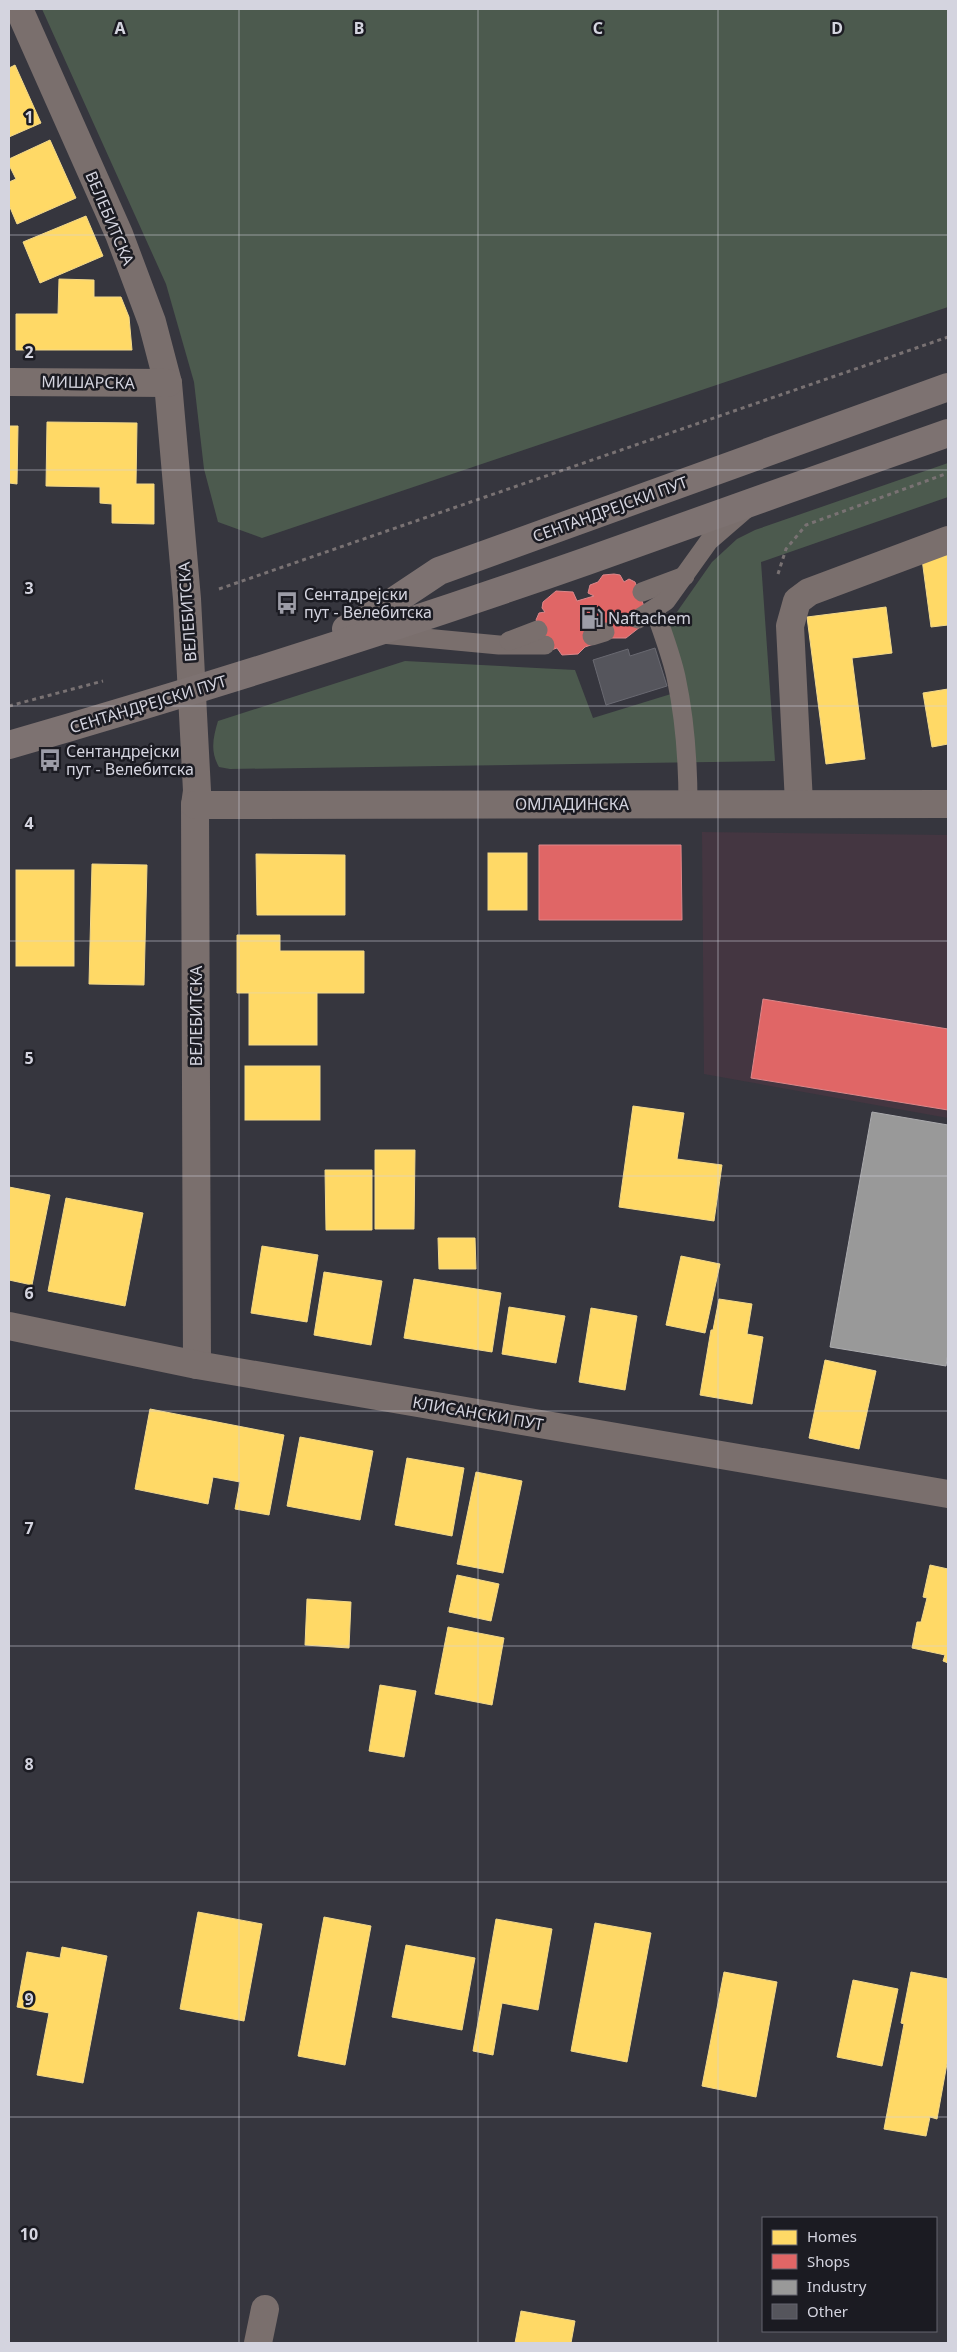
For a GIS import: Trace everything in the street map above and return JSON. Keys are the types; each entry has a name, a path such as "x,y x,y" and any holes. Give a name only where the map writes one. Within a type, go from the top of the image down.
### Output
{"main road":[{"name":"СЕНТАНДРЕЈСКИ ПУТ","path":"287,662 373,615 439,571 948,387"},
{"name":"СЕНТАНДРЕЈСКИ ПУТ","path":"9,745 192,692 287,662 586,561 948,433"}],"street":[{"name":"ВЕЛЕБИТСКА","path":"19,9 118,234 152,322 168,383 187,599 197,791 195,805 197,1365"},
{"name":"МИШАРСКА","path":"9,382 168,383"},
{"path":"798,803 790,626 797,601 809,592 948,540"},
{"name":"ОМЛАДИНСКА","path":"195,805 948,804"},
{"name":"КЛИСАНСКИ ПУТ","path":"9,1326 197,1365 948,1494"},
{"path":"258,2343 265,2309"}],"lane":[{"path":"638,619 655,610 666,600 709,541 757,499"},
{"path":"642,592 685,576"},
{"path":"655,610 675,675 684,722 688,772 688,804"},
{"path":"374,633 499,645 542,638"}],"path":[{"path":"187,599 948,337"},
{"path":"778,577 786,549 806,525 948,473"},
{"path":"9,706 112,679"}],"shaded area":[{"path":"702,832 948,835 948,1118 704,1074"}],"green space":[{"path":"42,9 948,9 948,307 262,538 218,522 204,469 194,382 166,284"},
{"path":"948,463 948,497 761,562 775,761 230,769 219,767 216,761 213,744 218,721 405,661 575,670 593,718 684,690 665,629 712,562 737,539 755,530"}],"building: Homes":[{"path":"15,65 41,123 9,137 9,68"},
{"path":"50,140 76,198 17,224 9,205 9,182 16,179 9,165 9,159"},
{"path":"86,216 103,256 40,283 23,242"},
{"path":"59,279 94,280 94,297 121,297 129,317 132,350 16,350 16,314 58,314"},
{"path":"47,422 137,423 136,484 154,484 154,524 112,523 112,504 100,503 100,487 46,486"},
{"path":"9,426 18,426 17,484 9,483"},
{"path":"948,555 948,625 931,627 922,559"},
{"path":"886,607 892,653 852,658 865,759 826,764 807,617"},
{"path":"948,689 948,744 932,747 923,693"},
{"path":"488,853 527,853 527,910 488,910"},
{"path":"256,854 345,855 345,915 257,915"},
{"path":"92,864 147,865 144,985 89,984"},
{"path":"16,870 74,870 74,966 16,966"},
{"path":"237,935 280,935 280,951 364,951 364,993 237,993"},
{"path":"249,993 317,993 317,1045 249,1045"},
{"path":"245,1066 320,1066 320,1120 245,1120"},
{"path":"633,1106 684,1113 677,1159 722,1165 714,1221 619,1207"},
{"path":"375,1150 415,1150 414,1229 375,1229"},
{"path":"325,1170 372,1170 372,1230 326,1230"},
{"path":"9,1187 50,1195 32,1285 9,1280"},
{"path":"66,1198 143,1213 125,1306 48,1291"},
{"path":"438,1238 475,1238 476,1269 439,1269"},
{"path":"262,1246 318,1255 307,1322 251,1313"},
{"path":"681,1256 720,1264 705,1333 666,1325"},
{"path":"324,1272 382,1281 371,1345 314,1335"},
{"path":"414,1279 501,1293 492,1352 404,1338"},
{"path":"719,1299 752,1304 747,1334 763,1337 752,1404 700,1395 711,1330 713,1330"},
{"path":"509,1307 565,1316 556,1363 502,1354"},
{"path":"591,1308 637,1316 625,1390 579,1382"},
{"path":"825,1360 876,1371 859,1449 809,1438"},
{"path":"150,1409 284,1435 269,1515 235,1509 240,1482 213,1477 208,1504 135,1489"},
{"path":"300,1437 373,1451 360,1520 287,1506"},
{"path":"407,1458 464,1468 452,1536 395,1525"},
{"path":"476,1472 522,1481 503,1573 457,1564"},
{"path":"930,1565 948,1569 948,1663 943,1661 945,1655 912,1648 917,1622 921,1622 927,1598 923,1597"},
{"path":"457,1575 499,1584 491,1621 449,1612"},
{"path":"307,1599 351,1602 349,1648 305,1645"},
{"path":"448,1627 504,1638 492,1705 435,1694"},
{"path":"380,1685 416,1691 404,1757 369,1751"},
{"path":"198,1912 262,1924 244,2021 180,2009"},
{"path":"324,1917 371,1926 345,2065 298,2056"},
{"path":"496,1919 552,1929 538,2010 502,2003 493,2055 473,2051"},
{"path":"595,1923 651,1933 627,2062 571,2051"},
{"path":"406,1945 475,1958 462,2030 392,2017"},
{"path":"62,1947 107,1956 83,2083 37,2075 49,2013 17,2007 27,1952 60,1958"},
{"path":"724,1972 777,1982 756,2097 702,2086"},
{"path":"911,1972 948,1979 948,2058 937,2119 930,2117 926,2136 884,2129 904,2024 901,2023"},
{"path":"853,1980 898,1989 882,2066 837,2057"},
{"path":"521,2311 575,2321 571,2343 515,2343"}],"building: Shops":[{"path":"603,575 620,575 624,582 629,579 635,582 645,609 640,627 626,638 611,638 585,647 578,654 562,655 557,648 551,650 536,620 539,613 545,612 542,608 543,602 556,591 573,592 577,601 594,596 588,593 590,585 598,582"},
{"path":"539,845 681,845 682,920 539,920"},
{"path":"763,999 948,1029 948,1110 751,1078"}],"building: Industry":[{"path":"872,1112 948,1125 948,1353 946,1366 830,1347"}],"building: Other":[{"path":"655,648 667,686 606,705 593,660 628,649 630,656"}],"place":[{"name":"Сентадрејски пут - Велебитска","path":"287,603"},
{"name":"Naftachem","path":"592,618"},
{"name":"Сентандрејски пут - Велебитска","path":"50,760"}]}
